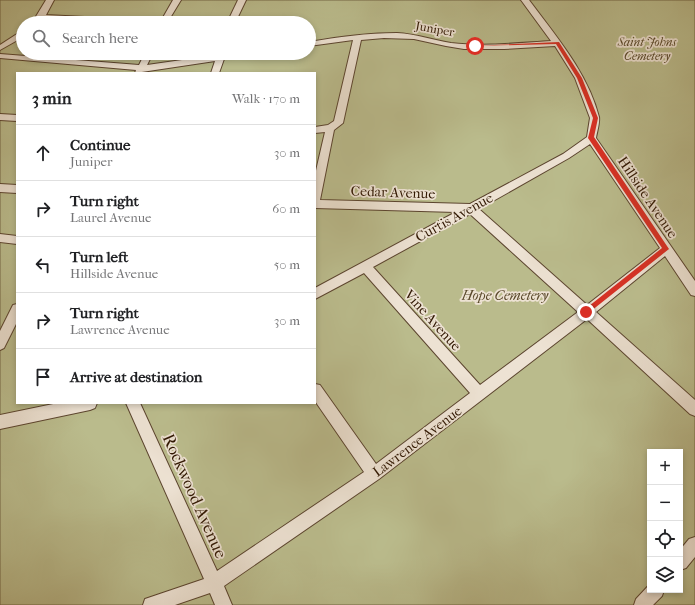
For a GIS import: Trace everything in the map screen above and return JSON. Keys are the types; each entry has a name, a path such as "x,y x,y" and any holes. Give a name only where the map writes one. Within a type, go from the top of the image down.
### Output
{"lane":[{"path":"42,16 45,5 50,0"},
{"path":"167,16 177,0"},
{"path":"234,16 242,0"},
{"path":"525,0 558,43 579,78 595,118 591,138"},
{"name":"Juniper","path":"316,43 358,37 410,36 450,45 475,46 558,43"},
{"path":"316,130 330,128 338,123 358,37"},
{"path":"0,47 16,38"},
{"path":"0,56 16,58"},
{"path":"40,60 141,70 198,60"},
{"path":"141,70 146,60"},
{"path":"215,72 220,60"},
{"path":"0,117 16,118"},
{"path":"316,194 330,128"},
{"name":"Curtis Avenue","path":"316,293 566,156 591,138"},
{"name":"Hillside Avenue","path":"591,138 695,291"},
{"path":"0,188 16,189"},
{"name":"Cedar Avenue","path":"316,204 471,208"},
{"path":"471,208 695,409"},
{"path":"0,238 16,240"},
{"name":"Lawrence Avenue","path":"150,605 213,584 374,474 666,249"},
{"name":"Vine Avenue","path":"365,266 479,394"},
{"path":"0,344 16,311"},
{"path":"316,391 374,474"},
{"path":"0,422 85,404"},
{"name":"Rockwood Avenue","path":"133,404 213,584 224,605"},
{"path":"683,559 695,546"},
{"path":"642,605 653,593"}],"green space":[{"name":"Hope Cemetery","path":"0,0 695,0 695,605 0,605"}],"route":[{"path":"475,46 558,43 579,78 595,118 591,138 666,249 586,312"}],"park label":[{"name":"Saint Johns Cemetery","path":"647,49"}]}
